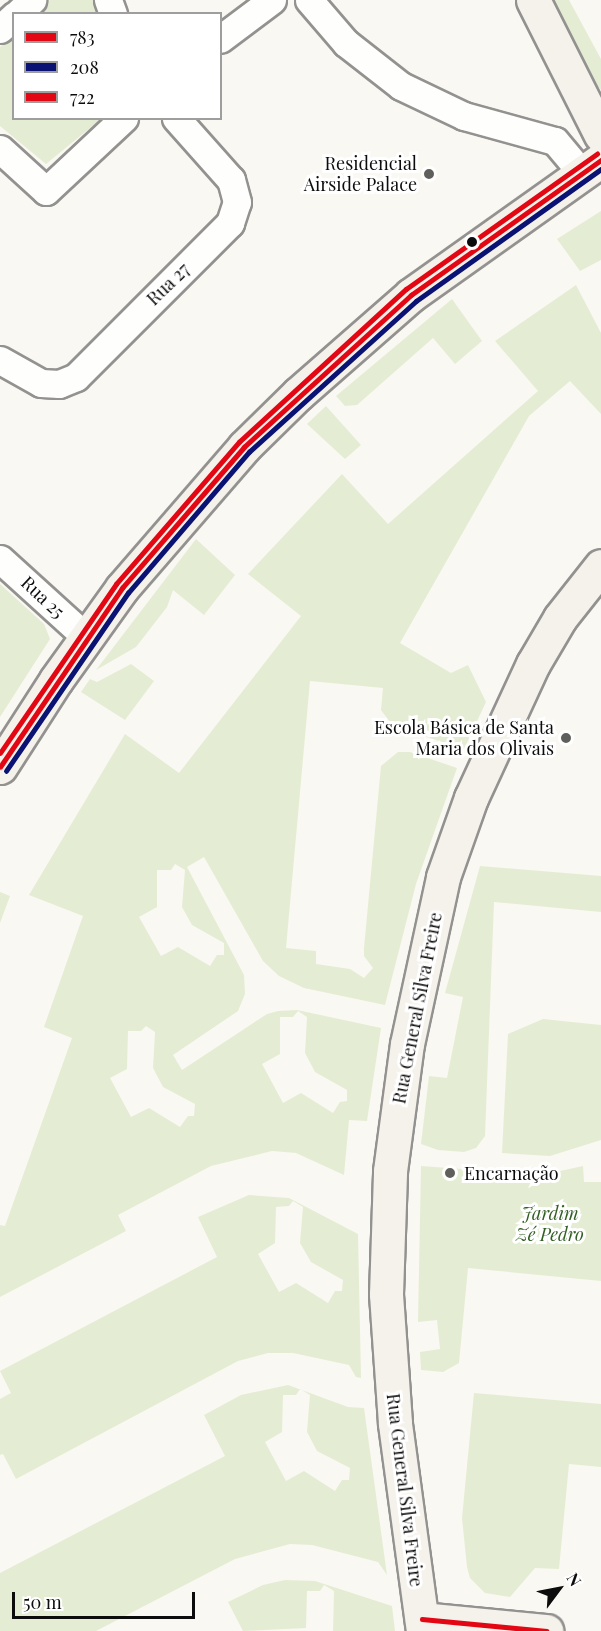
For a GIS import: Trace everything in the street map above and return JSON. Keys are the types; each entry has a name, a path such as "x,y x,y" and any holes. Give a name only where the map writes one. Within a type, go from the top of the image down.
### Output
{"street":[{"path":"18,12 32,0"},
{"path":"222,38 272,0"},
{"path":"0,767 86,637 177,521 298,394 411,295 591,166 549,138 464,116 401,86 346,43 309,0"},
{"path":"533,0 601,135"},
{"path":"0,29 12,18"},
{"path":"0,149 46,191 122,120"},
{"name":"Rua 27","path":"0,360 41,383 59,384 76,377 230,223 237,202 233,184 178,120"},
{"name":"Rua 25","path":"0,559 86,637"},
{"name":"Rua General Silva Freire","path":"423,1625 395,1423 386,1294 390,1171 407,1044 443,877 479,779 533,664 560,618 601,566"},
{"path":"423,1625 546,1631"}],"green space":[{"path":"50,0 96,0 102,12 38,12"},
{"path":"550,0 569,0 601,59 601,90 588,75"},
{"path":"12,35 12,120 100,120 46,164 0,126 0,47"},
{"path":"601,211 601,260 580,271 557,239"},
{"path":"576,285 601,333 601,414 570,381 529,416 400,643 451,673 468,665 486,702 464,749 393,726 381,710 383,688 310,681 286,948 316,951 316,964 350,969 364,978 373,968 364,956 364,948 381,766 398,752 410,752 457,768 416,884 385,1005 304,988 279,976 263,961 204,857 187,867 244,975 245,994 238,1011 173,1055 182,1070 267,1014 278,1011 297,1010 381,1028 367,1121 349,1120 344,1175 296,1153 272,1151 211,1166 118,1215 126,1231 0,1297 0,1225 5,1226 72,1038 44,1027 83,916 29,895 125,734 179,773 301,616 248,574 342,474 388,524 538,391 495,341","holes":["175,864 185,870 182,907 192,925 224,943 224,955 217,955 210,966 178,947 161,956 139,917 157,907 157,870 171,870","298,1011 307,1017 305,1053 315,1072 347,1090 347,1101 340,1102 333,1113 301,1093 283,1103 262,1064 280,1054 280,1017 293,1017","146,1026 155,1032 153,1068 163,1087 195,1104 194,1116 188,1116 180,1127 149,1108 131,1117 110,1078 127,1069 128,1031 141,1031"]},
{"path":"452,299 482,341 455,364 433,338 357,405 345,406 336,396"},
{"path":"326,406 361,445 345,459 307,424"},
{"path":"196,539 235,575 204,615 173,590 167,607 136,647 96,670"},
{"path":"0,584 44,624 50,639 0,717"},
{"path":"131,664 154,681 125,720 81,692 90,679 97,682"},
{"path":"480,866 601,876 601,912 494,902 485,1136 476,1148 464,1152 438,1150 421,1144 429,1076 447,1078 463,997 445,993"},
{"path":"0,892 10,896 0,923"},
{"name":"Jardim Zé Pedro","path":"543,1019 601,1025 601,1140 550,1156 502,1153 508,1034"},
{"name":"Jardim Zé Pedro","path":"421,1166 542,1175 583,1166 584,1182 601,1182 601,1281 468,1268 459,1363 443,1372 421,1370 420,1352 440,1349 437,1320 418,1322"},
{"path":"249,1195 289,1198 358,1234 361,1378 356,1377 349,1365 293,1353 268,1353 238,1361 16,1479 3,1454 0,1455 0,1399 11,1393 0,1371 217,1257 198,1217","holes":["293,1201 303,1207 300,1243 311,1262 343,1280 342,1291 335,1291 328,1303 296,1283 279,1292 258,1254 275,1243 276,1207 289,1206"]},
{"path":"288,1385 300,1389 296,1395 283,1395 282,1432 265,1442 286,1481 304,1471 335,1491 342,1480 349,1480 350,1468 317,1451 307,1432 310,1395 302,1390 348,1407 364,1408 387,1575 378,1562 312,1545 290,1544 235,1559 96,1631 0,1631 0,1573 225,1456 204,1415 241,1395"},
{"path":"474,1393 601,1404 601,1467 569,1464 559,1569 535,1568 510,1597 485,1593 470,1578 467,1567 462,1518"},
{"path":"285,1580 315,1581 392,1606 395,1631 333,1631 334,1591 324,1585 320,1591 307,1591 306,1628 243,1631 228,1602 263,1585"}],"transit line":[{"name":"722","path":"0,753 116,584 239,442 406,289 597,154"},
{"name":"783","path":"0,767 122,588 244,447 411,295 601,160"},
{"name":"208","path":"6,771 128,593 249,452 416,301 601,169"},
{"path":"422,1619 546,1631"}],"place":[{"name":"Residencial Airside Palace","path":"429,174"},
{"name":"Escola Básica de Santa Maria dos Olivais","path":"566,738"},
{"name":"Encarnação","path":"450,1173"}]}
